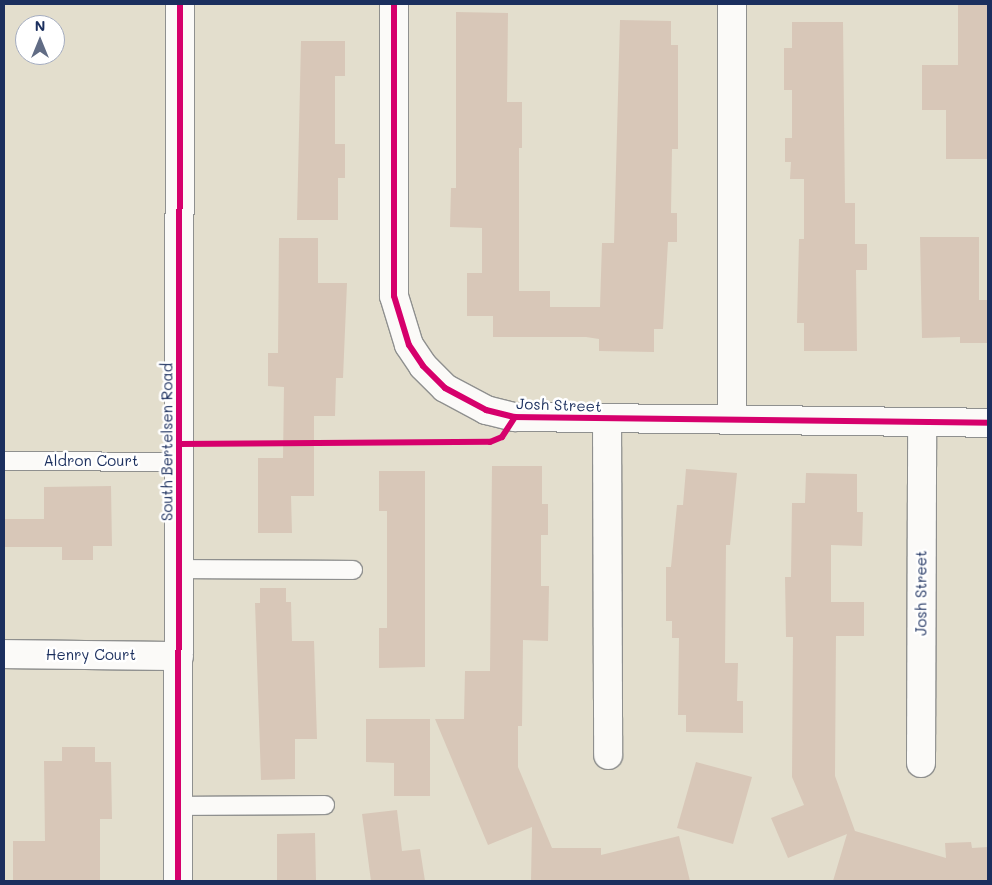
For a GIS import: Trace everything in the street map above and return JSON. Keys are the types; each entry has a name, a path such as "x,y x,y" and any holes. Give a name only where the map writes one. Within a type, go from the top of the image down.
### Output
{"street":[{"name":"South Bertelsen Road","path":"178,881 180,4"},
{"name":"Josh Street","path":"394,4 394,296 409,345 423,366 445,388 486,410 515,418 988,423"},
{"path":"732,4 732,420"},
{"name":"Josh Street","path":"607,420 608,755"},
{"name":"Josh Street","path":"921,763 922,422"},
{"name":"Henry Court","path":"4,654 178,656"}],"lane":[{"name":"Aldron Court","path":"4,461 179,462"},
{"path":"178,569 353,570"},
{"path":"178,806 325,805"}],"building":[{"path":"958,4 988,4 988,159 946,159 946,110 922,110 922,65 958,65"},
{"path":"456,12 508,13 507,102 522,102 522,148 519,148 519,291 550,291 550,307 600,307 602,243 614,243 620,20 671,21 671,45 678,45 678,149 672,149 671,213 677,213 677,242 668,242 663,329 654,329 654,352 599,351 599,339 586,337 493,337 493,316 467,316 467,273 482,273 482,228 450,227 451,188 456,188"},
{"path":"792,22 843,22 845,203 855,203 855,244 867,244 867,270 856,270 857,351 804,351 804,323 797,323 799,239 804,239 804,179 790,179 791,162 785,162 785,138 792,138 792,90 784,90 784,48 792,48"},
{"path":"301,41 345,41 345,76 335,76 335,144 345,144 345,178 338,178 338,220 297,220"},
{"path":"920,237 979,237 979,300 988,300 988,343 960,343 960,337 922,338"},
{"path":"279,238 318,238 318,283 347,283 343,378 336,378 335,416 314,416 314,496 291,496 292,533 258,533 258,458 283,458 284,387 268,386 268,353 278,353"},
{"path":"492,466 542,466 542,504 548,504 548,535 541,535 541,586 549,586 548,641 523,640 522,726 518,726 518,767 552,848 601,848 601,855 679,836 690,881 531,881 532,827 488,845 435,719 464,719 465,671 490,671"},
{"path":"686,469 737,473 730,545 726,545 725,663 738,663 737,701 743,701 743,733 686,732 686,715 678,715 679,638 672,638 672,621 666,621 666,567 671,567 677,505 683,505"},
{"path":"379,471 425,471 425,667 379,668 379,628 387,628 387,511 379,511"},
{"path":"806,473 857,474 857,512 863,512 862,546 831,545 831,602 864,602 864,636 836,636 835,776 855,831 946,858 945,843 971,842 972,848 988,847 988,881 833,881 847,834 788,858 771,818 804,805 792,777 793,637 786,637 785,577 791,577 792,503 805,503"},
{"path":"111,486 112,546 93,546 93,560 62,560 62,547 4,547 4,519 44,519 44,487"},
{"path":"260,588 286,588 286,602 291,602 292,641 314,641 317,739 295,739 295,779 261,780 255,603 260,603"},
{"path":"366,719 430,719 430,796 394,796 394,763 366,762"},
{"path":"62,747 95,747 95,762 111,762 112,819 100,819 100,881 13,881 13,841 45,841 44,761 62,761"},
{"path":"696,762 752,777 733,844 677,828"},
{"path":"397,810 402,851 420,849 425,881 371,881 362,814"},
{"path":"315,833 316,881 277,881 277,834"}],"cycle path":[{"path":"178,881 180,4"},
{"path":"394,4 394,296 409,345 423,366 445,388 486,410 515,417 988,423"},
{"path":"179,444 490,442 502,437 515,417"}]}
